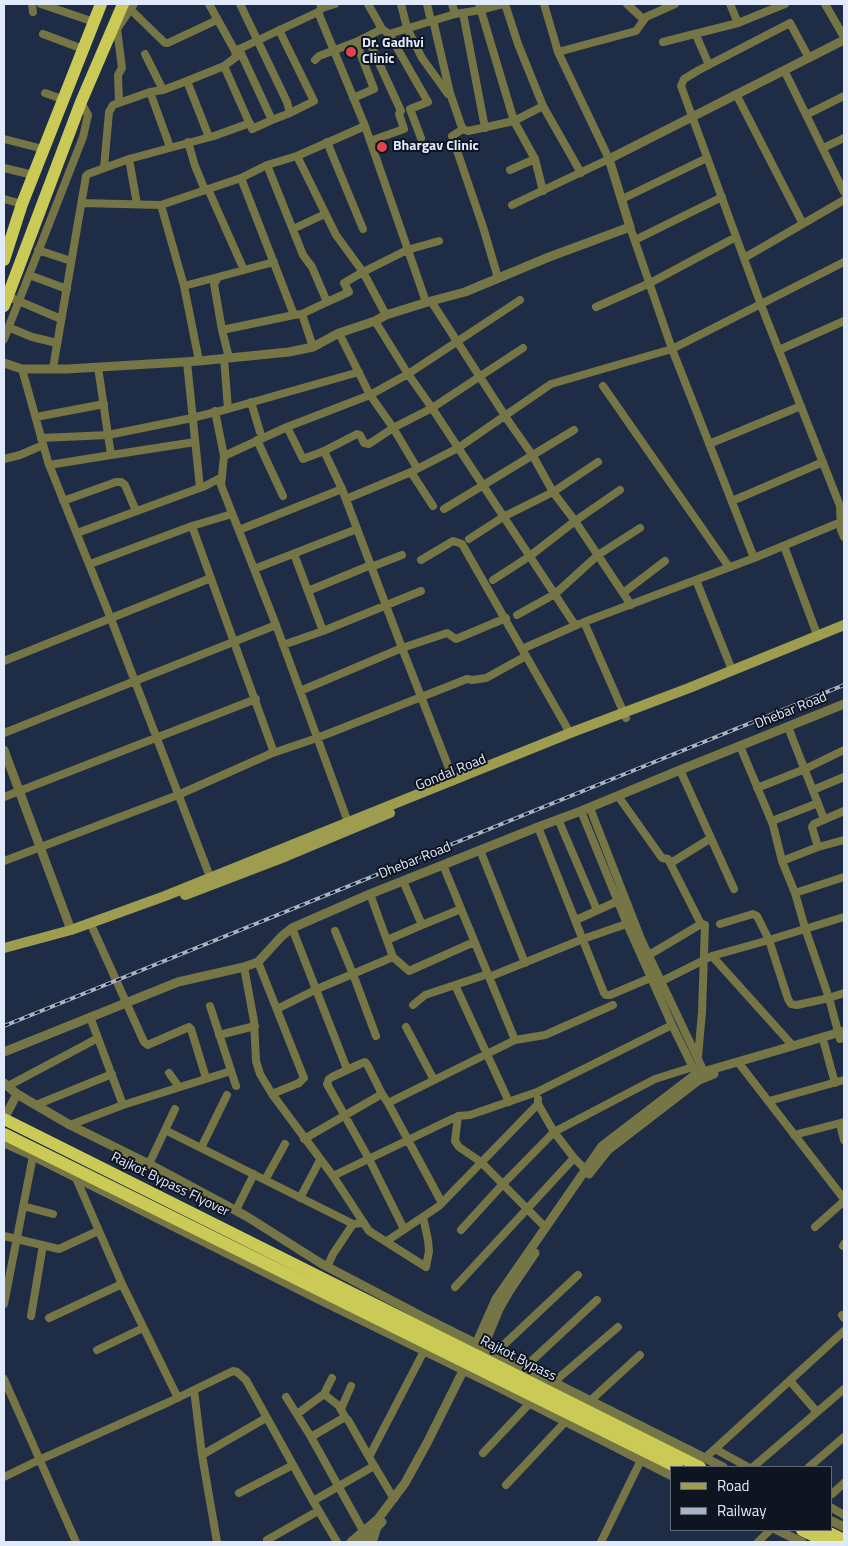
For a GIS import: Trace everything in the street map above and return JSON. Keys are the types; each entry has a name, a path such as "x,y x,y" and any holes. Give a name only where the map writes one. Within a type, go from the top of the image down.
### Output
{"highway":[{"path":"4,260 8,231 22,204 101,4"},
{"path":"110,4 117,6 127,5"},
{"path":"10,301 81,102 127,5"},
{"name":"Rajkot Bypass Flyover","path":"4,1119 277,1262"},
{"name":"Rajkot Bypass Flyover","path":"4,1134 322,1284"},
{"name":"Rajkot Bypass","path":"322,1284 343,1301 675,1466"},
{"name":"Rajkot Bypass","path":"322,1284 702,1463"},
{"path":"343,1301 353,1316"},
{"path":"804,1531 827,1542"},
{"path":"825,1531 844,1540"}],"main road":[{"path":"4,954 69,934 212,881 348,822 570,733 625,715 844,625"},
{"name":"Gondal Road","path":"69,934 93,929 212,881 287,856 625,715 844,632"},
{"path":"4,948 69,934"}],"street":[{"path":"32,4 33,12"},
{"path":"41,4 94,22"},
{"path":"209,4 237,50 272,120"},
{"path":"240,4 287,102 290,113"},
{"path":"237,50 320,8 335,4"},
{"path":"368,4 428,102 410,109 421,138"},
{"path":"401,4 407,28 422,58 452,99"},
{"path":"427,4 452,99 463,128 468,131 514,121 544,106"},
{"path":"452,4 455,14"},
{"path":"315,60 319,56 385,31 407,28 480,7 504,4 518,44 544,106 581,173"},
{"path":"544,4 558,52 609,159 634,240 672,349 754,558"},
{"path":"627,4 643,19"},
{"path":"558,52 636,31 643,19 675,4"},
{"path":"730,4 738,23"},
{"path":"663,42 738,23 785,4"},
{"path":"512,205 609,159 844,39 825,4"},
{"path":"119,103 118,75 122,68 117,29 127,5 166,43 217,20"},
{"path":"480,7 514,121 535,159 543,191"},
{"path":"320,8 334,51 365,126 407,250 429,301 533,456 554,492 631,605"},
{"path":"463,13 485,128"},
{"path":"809,58 790,23 684,79 681,86 761,305 840,506 841,530 844,537"},
{"path":"224,66 252,129 314,101 279,30"},
{"path":"43,34 83,49"},
{"path":"696,35 709,65"},
{"path":"367,37 402,111 400,114 404,129 370,141"},
{"path":"353,98 374,89 356,42"},
{"path":"104,168 109,112 113,106 150,92 163,90 224,66 236,57 237,50"},
{"path":"145,54 163,90"},
{"path":"784,70 844,192"},
{"path":"187,81 209,137"},
{"path":"150,92 170,147"},
{"path":"45,93 62,99"},
{"path":"736,94 802,224"},
{"path":"806,115 844,96"},
{"path":"4,339 8,327 10,301 29,275 83,137 88,115 81,102"},
{"path":"53,368 86,176 90,172 129,159 209,137 250,123"},
{"path":"82,203 161,205 241,178 267,164 297,156 365,126"},
{"path":"463,128 452,136 483,226 498,278"},
{"path":"822,148 844,138"},
{"path":"4,139 43,149"},
{"path":"188,142 206,190 244,270"},
{"path":"327,142 363,228"},
{"path":"297,156 336,235 363,272 386,315"},
{"path":"622,199 707,158"},
{"path":"129,159 137,204"},
{"path":"510,170 535,159"},
{"path":"267,164 303,255 312,267 326,302"},
{"path":"4,168 33,175"},
{"path":"241,178 274,262 313,347"},
{"path":"634,240 722,197"},
{"path":"4,199 22,204"},
{"path":"744,258 844,200"},
{"path":"161,205 184,286 199,361"},
{"path":"293,229 325,214"},
{"path":"4,363 22,369 66,369 199,361 289,352 313,347 339,333 375,321 386,315 465,292 549,257 630,227"},
{"path":"596,307 650,283 736,237"},
{"path":"222,330 298,315 349,292 344,282 363,272 407,250 439,241"},
{"path":"38,250 71,261"},
{"path":"184,286 274,262"},
{"path":"346,499 414,470 458,448 551,384 672,349 844,262"},
{"path":"29,275 67,289"},
{"path":"218,277 214,284 226,358 228,408"},
{"path":"224,456 286,427 370,395 408,374 520,300"},
{"path":"10,301 61,319"},
{"path":"375,321 408,374 575,625"},
{"path":"779,350 844,321"},
{"path":"8,327 32,337 57,343"},
{"path":"339,333 370,395 393,428 432,506"},
{"path":"286,427 303,459 358,434 365,444 368,444 393,428 432,408 523,348"},
{"path":"187,362 200,488"},
{"path":"98,367 112,456"},
{"path":"22,369 49,465 90,564 212,881"},
{"path":"4,458 20,455 42,441 108,435 192,418 358,372"},
{"path":"603,386 729,568"},
{"path":"251,402 260,432"},
{"path":"36,417 104,404"},
{"path":"710,444 801,406"},
{"path":"215,411 224,456 221,485 276,625 348,822"},
{"path":"444,509 482,484 533,456 574,430"},
{"path":"257,440 283,496"},
{"path":"49,465 195,442"},
{"path":"324,451 346,499 454,781"},
{"path":"469,540 504,517 554,492 598,462"},
{"path":"732,501 823,462"},
{"path":"77,533 200,488 222,476"},
{"path":"63,501 116,482 121,482 125,485 136,511"},
{"path":"239,530 342,489"},
{"path":"493,580 530,556 575,521 620,490"},
{"path":"90,564 192,526 232,514"},
{"path":"4,861 178,794 270,754 317,738 421,696 467,679 486,678 524,652 575,625 729,568 841,522"},
{"path":"192,526 272,744 273,750 270,754"},
{"path":"517,615 554,594 598,556 640,528"},
{"path":"254,569 357,529"},
{"path":"420,560 453,541 462,544 570,733"},
{"path":"784,546 818,637"},
{"path":"294,554 324,631"},
{"path":"308,591 402,555"},
{"path":"623,593 665,561"},
{"path":"4,661 211,578"},
{"path":"696,580 732,670"},
{"path":"283,645 324,631 421,591"},
{"path":"300,690 402,648 447,633 456,639 505,618"},
{"path":"584,622 625,715"},
{"path":"4,733 276,625"},
{"path":"4,797 156,736 256,699"},
{"name":"Dhebar Road","path":"4,1052 125,1002 186,980 258,962 292,928 370,894 538,826 585,810 844,704"},
{"path":"788,727 824,819"},
{"path":"740,746 772,821 782,861 795,892 805,928 842,1035"},
{"path":"4,750 40,847 69,934"},
{"path":"757,788 805,769 844,750"},
{"path":"680,770 734,889"},
{"path":"813,790 844,777"},
{"path":"618,796 662,858 668,859 703,925 704,960 698,1058 699,1073"},
{"path":"772,821 818,803"},
{"path":"585,810 618,902 649,955 656,980 698,1058"},
{"path":"585,810 656,980 672,1025 699,1073"},
{"path":"818,847 812,827 814,824 844,811"},
{"path":"558,820 597,910"},
{"path":"538,826 605,994 610,995 656,980 712,956 844,917"},
{"path":"674,861 711,838"},
{"path":"782,861 818,847 844,840"},
{"path":"480,850 525,963"},
{"path":"443,865 515,1040"},
{"path":"795,892 844,878"},
{"path":"403,881 422,925"},
{"path":"370,894 393,957 409,970 474,942"},
{"path":"576,920 618,902"},
{"path":"387,940 461,909"},
{"path":"649,955 703,925 720,923 752,914 756,915 769,940 791,1004 797,1005 844,993"},
{"path":"413,1005 425,994 488,976 631,922"},
{"path":"292,928 347,1069"},
{"path":"93,929 144,1042 148,1045 189,1027 206,1078"},
{"path":"335,931 376,1036"},
{"path":"712,956 793,1046"},
{"path":"277,1009 317,989 393,957"},
{"path":"258,962 304,1078 299,1083 272,1094"},
{"path":"244,967 255,1026 258,1067 272,1094 333,1176 369,1231 426,1267 428,1240 423,1217"},
{"path":"455,985 509,1102"},
{"path":"210,1006 236,1086"},
{"path":"388,1103 515,1040 545,1035 613,1006"},
{"path":"90,1017 124,1105"},
{"path":"333,1176 458,1116 470,1115 538,1092 672,1025"},
{"path":"219,1035 255,1026"},
{"path":"406,1027 434,1080"},
{"path":"740,1064 793,1046 842,1035"},
{"path":"461,1230 554,1132 655,1079 699,1073 740,1064 824,1043 842,1035"},
{"path":"98,1038 6,1085 17,1094 70,1125 236,1210 322,1284 353,1316 530,1403 670,1475"},
{"path":"824,1043 835,1083"},
{"path":"404,1229 369,1159 327,1084 329,1079 347,1069 365,1062 367,1064 442,1203"},
{"path":"740,1064 844,1200 815,1227"},
{"path":"70,1125 179,1086 231,1071"},
{"path":"170,1073 179,1086"},
{"path":"480,1346 496,1299 602,1146 699,1073"},
{"path":"480,1346 510,1290 574,1195 605,1153 699,1073"},
{"path":"36,1105 112,1074"},
{"path":"769,1101 844,1080"},
{"path":"538,1092 538,1104 554,1132 574,1158 586,1169"},
{"path":"4,1119 17,1094"},
{"path":"304,1139 382,1094"},
{"path":"201,1148 227,1095"},
{"path":"387,1241 442,1203 538,1104"},
{"path":"149,1164 174,1109"},
{"path":"458,1116 455,1141 459,1147 482,1162 545,1227"},
{"path":"794,1135 842,1123 844,1140"},
{"path":"165,1130 353,1224 364,1223"},
{"path":"4,1143 76,1178 322,1284 480,1346 554,1382 702,1463 718,1466"},
{"path":"265,1180 285,1144"},
{"path":"4,1304 33,1156"},
{"path":"455,1287 574,1158"},
{"path":"300,1198 320,1160"},
{"path":"236,1210 254,1174"},
{"path":"76,1178 122,1284 178,1398"},
{"path":"23,1206 53,1214"},
{"path":"322,1284 333,1254 353,1224"},
{"path":"4,1236 62,1248 98,1231"},
{"path":"31,1316 43,1245"},
{"path":"495,1353 578,1275"},
{"path":"49,1318 122,1284"},
{"path":"524,1368 596,1300"},
{"path":"554,1382 618,1327"},
{"path":"97,1350 143,1328"},
{"path":"702,1463 844,1331"},
{"path":"369,1457 424,1350"},
{"path":"590,1401 640,1355"},
{"path":"4,1477 233,1371 244,1377 312,1501 337,1542"},
{"path":"367,1539 378,1518 394,1499 412,1471 465,1372"},
{"path":"351,1542 367,1539 393,1510 414,1477 465,1372"},
{"path":"297,1414 324,1394 332,1378"},
{"path":"4,1379 76,1542"},
{"path":"790,1381 817,1412"},
{"path":"341,1409 351,1386"},
{"path":"754,1466 844,1389"},
{"path":"194,1390 202,1455 217,1542"},
{"path":"324,1394 341,1409 394,1499"},
{"path":"286,1396 312,1437 367,1539"},
{"path":"483,1453 530,1403"},
{"path":"312,1437 345,1417"},
{"path":"202,1455 266,1418"},
{"path":"506,1485 566,1422"},
{"path":"810,1466 844,1437"},
{"path":"715,1449 746,1466"},
{"path":"602,1542 641,1460"},
{"path":"240,1493 292,1465"},
{"path":"312,1501 374,1466"},
{"path":"833,1493 844,1482"},
{"path":"267,1540 318,1511"},
{"path":"377,1529 378,1518"},
{"path":"758,1542 769,1531"},
{"path":"779,1531 802,1542"}],"railway":[{"path":"4,1026 844,685"}],"place":[{"name":"Dr. Gadhvi Clinic","path":"351,52"},
{"name":"Bhargav Clinic","path":"382,147"}]}
